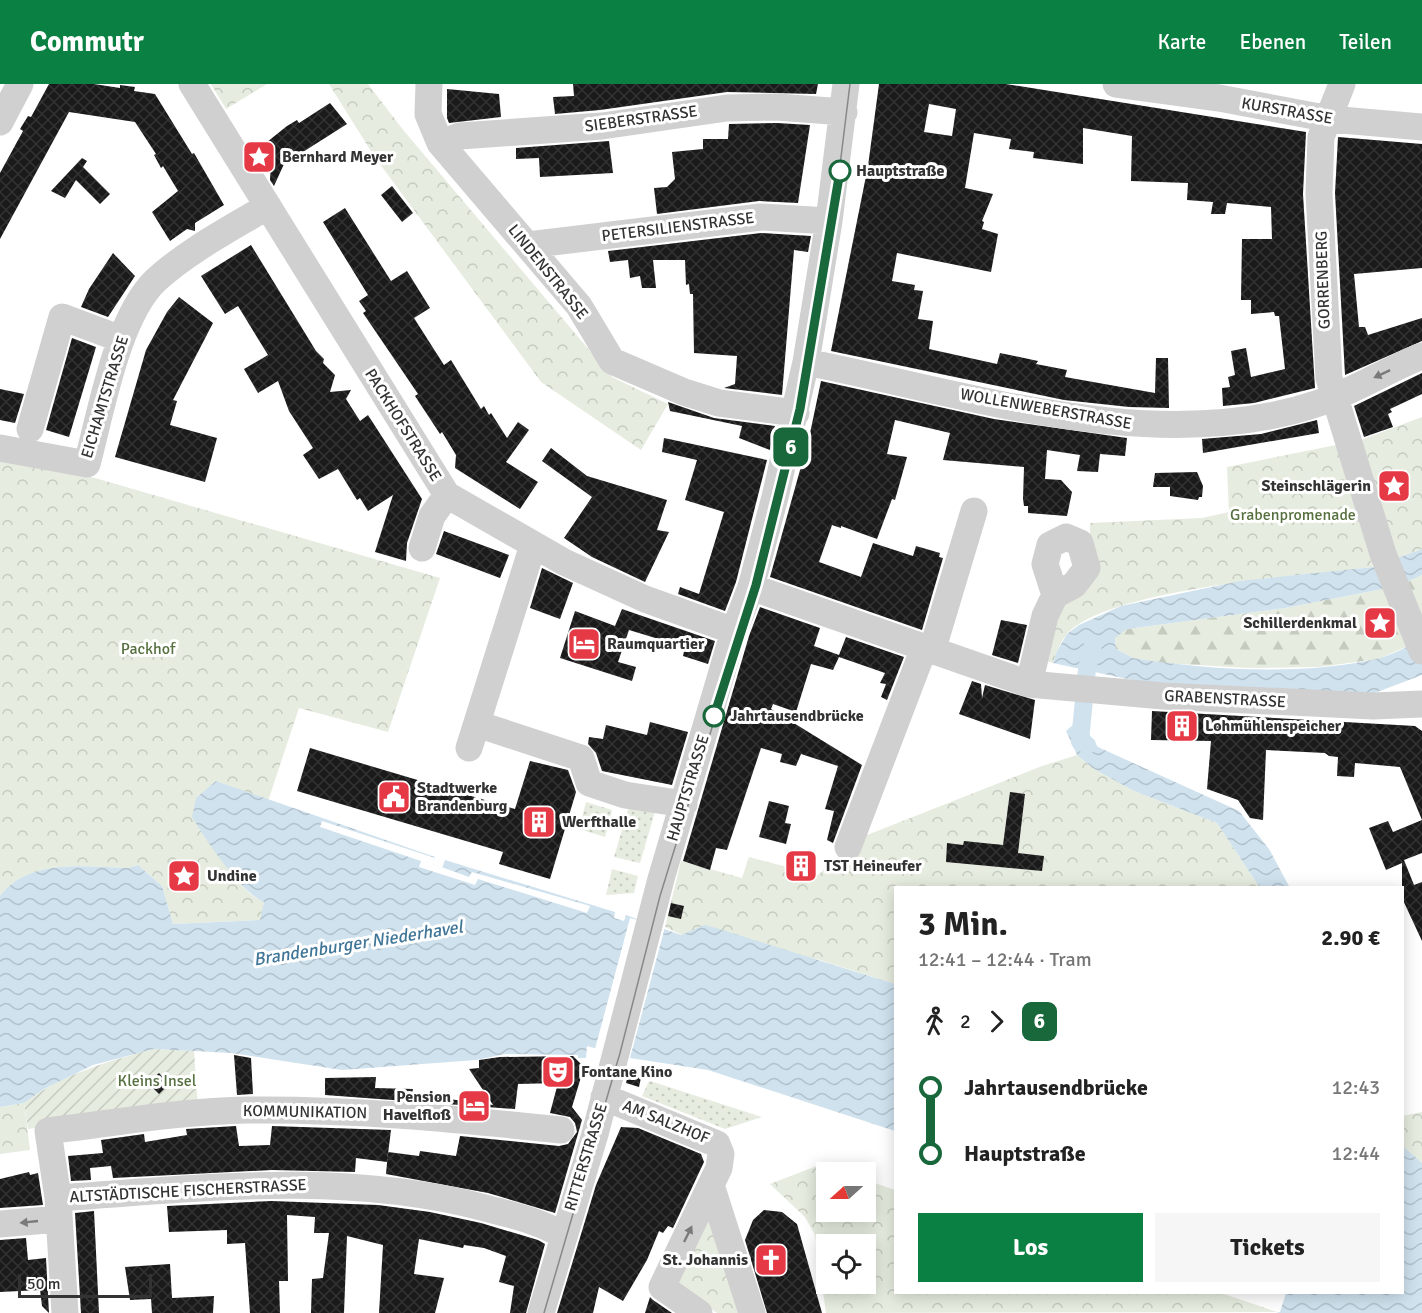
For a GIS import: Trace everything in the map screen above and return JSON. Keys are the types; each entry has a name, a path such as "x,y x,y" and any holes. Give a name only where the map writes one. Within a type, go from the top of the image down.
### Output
{"street":[{"path":"0,122 20,84"},
{"name":"PACKHOFSTRASSE","path":"192,84 447,495 564,562 645,599 734,631"},
{"name":"LINDENSTRASSE","path":"429,84 428,114 440,143 579,306 612,361 684,392 719,402 796,413"},
{"name":"HAUPTSTRASSE","path":"657,896 734,631 751,587 796,413 829,220 846,84"},
{"name":"KURSTRASSE","path":"1116,84 1220,91 1330,119 1422,127"},
{"name":"GORRENBERG","path":"1342,84 1321,137 1319,193 1324,325 1329,378 1339,394 1349,441 1383,554 1419,644"},
{"name":"SIEBERSTRASSE","path":"440,143 460,136 602,126 727,108 844,112"},
{"name":"EICHAMTSTRASSE","path":"0,448 87,464 121,339 154,282 181,259 268,206"},
{"name":"PETERSILIENSTRASSE","path":"528,245 761,217 829,220"},
{"path":"30,429 62,317 121,339"},
{"name":"WOLLENWEBERSTRASSE","path":"806,362 1034,410 1113,423 1143,425 1224,422 1265,416 1339,394 1422,356"},
{"path":"422,548 432,516 447,495"},
{"path":"848,847 928,650 974,511"},
{"path":"533,545 473,736 553,746 581,758 589,783 626,795 684,804"},
{"name":"GRABENSTRASSE","path":"751,587 928,650 1042,685 1092,690 1372,706 1422,704"},
{"path":"1042,685 1044,616 1055,595"},
{"name":"RITTERSTRASSE","path":"541,1313 614,1063 657,896"},
{"name":"AM SALZHOF","path":"604,1097 717,1144 721,1154 719,1168 711,1185"},
{"name":"KOMMUNIKATION","path":"58,1208 48,1131 176,1115 247,1110 406,1114 561,1130"},
{"name":"ALTSTÄDTISCHE FISCHERSTRASSE","path":"0,1224 58,1208 255,1184 312,1183 451,1199 543,1225 562,1235"},
{"path":"699,1313 662,1287 711,1185"},
{"path":"711,1185 752,1313"},
{"path":"58,1208 65,1313"}],"green space":[{"path":"211,84 267,84 226,109"},
{"path":"329,84 368,84 404,131 612,377 668,404 641,450 541,382 374,156"},
{"name":"Grabenpromenade","path":"1422,417 1422,549 1398,558 1361,440"},
{"name":"Grabenpromenade","path":"1336,445 1373,567 1211,586 1123,605 1089,618 1067,634 1058,648 1053,663 1042,660 1050,618 1090,544 1090,523 1202,518 1229,512 1227,467"},
{"name":"Packhof","path":"0,459 95,478 440,578 388,732 299,708 268,801 216,781 222,832 231,866 239,881 250,893 264,902 261,920 173,924 162,886 138,865 128,868 77,866 42,870 26,875 0,896"},
{"path":"1422,575 1422,640 1378,659 1319,667 1249,668 1162,663 1133,658 1116,649 1115,637 1127,629 1285,608 1398,586"},
{"path":"1077,755 1094,769 1134,791 1217,823 1259,886 894,886 894,984 820,960 682,935 665,927 681,861 742,878 749,857 818,875 857,839 1042,766"},
{"path":"631,799 657,805 640,863 614,857"},
{"path":"586,802 612,810 605,837 579,829"},
{"path":"612,869 638,876 634,893 606,895"},
{"name":"Kleins Insel","path":"154,1049 194,1051 198,1107 28,1129 24,1103 39,1093 70,1076 120,1058"},
{"path":"649,1081 762,1117 725,1129 642,1096"},
{"path":"24,1103 30,1150 0,1154 0,1107"},
{"path":"1422,1112 1422,1163 1404,1147 1404,1116"},
{"path":"816,1166 816,1222 876,1222 876,1183 894,1190 894,1294 1224,1294 1277,1312 826,1313 823,1294 876,1294 876,1234 816,1234 816,1242 815,1235 805,1217 770,1184"},
{"path":"705,1212 746,1313 717,1313 675,1283"}],"water":[{"path":"1422,549 1422,575 1398,586 1285,608 1127,629 1115,638 1116,649 1133,658 1192,666 1254,669 1317,668 1382,658 1422,640 1422,675 1372,694 1169,688 1053,663 1067,634 1079,625 1121,606 1240,581 1373,567"},
{"path":"1073,725 1083,726 1098,747 1239,811 1269,849 1289,886 1259,886 1217,823 1134,791 1094,769 1077,755 1066,731"},
{"name":"Brandenburger Niederhavel","path":"216,781 435,857 433,864 442,868 445,860 615,912 614,918 624,921 626,915 681,935 705,925 894,984 894,1131 708,1070 630,1058 587,1046 586,1058 578,1058 578,1055 505,1054 476,1060 342,1070 232,1053 154,1049 93,1065 44,1089 24,1103 0,1107 0,896 12,884 26,875 59,867 128,868 138,865 162,886 173,924 260,920 264,902 234,877 192,817 196,798"},
{"path":"1404,1147 1422,1163 1422,1313 1276,1313 1280,1312 1286,1294 1404,1294"}],"pier":[{"path":"322,821 435,858 433,864 469,877 472,872 590,906 587,913 478,879 475,885 419,867 421,861 320,827"},
{"path":"630,918 665,927 630,1058 595,1049"}],"building":[{"path":"49,84 94,84 120,88 120,85 135,87 134,91 155,94 192,154 194,153 224,205 195,223 195,231 187,229 170,241 152,212 178,191 163,166 161,168 154,155 156,154 135,122 69,112 0,239 0,173 23,131 20,129 28,116 31,117"},
{"path":"573,84 818,84 816,94 727,92 555,114 553,97 574,96"},
{"path":"879,84 1006,84 1306,132 1303,194 1315,388 1254,403 1223,406 1222,388 1230,387 1228,377 1235,375 1231,351 1246,348 1251,377 1285,369 1279,316 1275,316 1274,312 1251,314 1251,300 1241,300 1242,239 1272,239 1271,207 1227,203 1225,214 1211,214 1213,202 1187,200 1188,183 1131,181 1132,136 1083,128 1083,164 1033,158 1034,152 1009,149 1011,139 974,133 965,188 993,194 982,221 984,222 982,229 998,234 991,272 897,253 892,281 915,285 914,290 923,291 918,319 933,321 929,349 997,364 1000,353 1038,361 1036,364 1067,370 1065,377 1155,393 1156,358 1168,358 1169,408 1129,407 1064,400 831,351 868,166","holes":["929,104 956,109 952,136 924,132"]},
{"path":"447,89 499,94 501,117 449,123"},
{"path":"330,103 347,124 284,164 274,186 270,180 271,160 262,146 287,126 297,120 299,123"},
{"path":"729,124 810,125 798,203 759,201 657,214 654,188 667,187 675,179 672,152 703,149 703,139 728,139"},
{"path":"1338,137 1422,144 1422,268 1354,274 1359,327 1365,327 1368,335 1422,318 1422,341 1345,375 1335,193"},
{"path":"609,141 613,173 540,177 539,158 516,159 516,148"},
{"path":"82,158 87,161 83,167 110,194 100,204 76,180 65,198 51,191"},
{"path":"392,186 413,213 402,222 381,195"},
{"path":"345,208 391,281 407,271 430,308 414,318 444,365 451,360 481,409 484,406 489,415 491,413 507,438 518,422 529,430 506,462 538,482 520,509 455,468 456,455 415,396 418,394 363,313 366,311 359,301 368,295 323,222"},
{"path":"761,233 811,236 808,252 794,250 782,395 724,388 735,384 737,356 694,353 693,294 690,294 689,284 686,285 685,260 653,260 656,288 642,288 640,276 630,278 628,260 610,262 608,251"},
{"path":"251,245 316,351 324,359 323,363 335,375 330,392 351,390 346,399 360,421 368,415 422,499 407,543 406,561 375,552 393,495 368,511 360,498 357,500 338,469 319,479 303,455 313,448 289,411 278,381 258,393 244,369 268,355 238,306 225,314 201,276"},
{"path":"113,253 135,276 108,317 81,307 89,289"},
{"path":"179,297 213,323 173,400 177,401 170,425 217,438 205,482 115,457 146,350 167,312"},
{"path":"72,338 96,347 69,437 46,430"},
{"path":"1422,373 1422,394 1390,409 1392,412 1388,414 1393,427 1364,437 1354,406"},
{"path":"821,381 994,419 1127,438 1125,456 1100,454 1098,472 1077,471 1080,455 1047,450 1045,479 1061,480 1072,492 1067,516 1028,513 1028,506 1024,506 1023,499 1024,467 943,460 950,433 895,420 887,454 907,457 895,500 892,499 877,539 832,525 819,562 861,577 873,543 913,556 916,546 940,553 939,557 943,558 922,630 770,577 809,438"},
{"path":"0,389 24,394 15,423 0,420"},
{"path":"668,402 714,418 775,426 770,450 739,438 742,426 670,411"},
{"path":"1317,420 1319,433 1203,453 1202,439 1261,434"},
{"path":"664,438 767,460 736,582 725,611 678,594 680,587 699,594 724,512 685,500 697,460 662,452"},
{"path":"551,448 587,476 667,500 657,530 669,532 645,582 592,557 564,538 592,497 542,461"},
{"path":"1197,472 1203,486 1202,497 1198,500 1170,496 1170,487 1153,487 1155,473"},
{"path":"444,531 509,555 500,578 436,554"},
{"path":"542,568 573,583 560,619 530,608"},
{"path":"760,607 820,628 814,646 839,655 846,637 904,657 887,700 881,697 886,684 880,683 885,673 839,657 833,670 811,664 796,712 773,704 771,709 862,765 833,843 827,840 834,811 825,809 838,766 801,754 796,766 780,762 782,754 761,748 727,850 716,848 710,870 683,861 749,636"},
{"path":"622,609 715,641 708,664 683,656 685,647 629,630 618,662 636,667 632,681 560,658 575,611 615,626"},
{"path":"1001,620 1027,625 1018,663 992,655"},
{"path":"972,681 981,684 982,698 985,685 1035,700 1030,739 959,714"},
{"path":"1152,711 1415,726 1422,731 1422,820 1400,767 1355,763 1354,777 1337,776 1338,757 1325,753 1266,750 1263,820 1250,818 1238,800 1207,789 1211,741 1151,740"},
{"path":"650,722 688,732 672,785 602,771 596,753 588,744 589,737 603,739 606,725 647,735"},
{"path":"310,748 515,809 530,761 568,770 576,792 550,879 499,864 503,852 297,791"},
{"path":"1010,792 1025,794 1018,853 1044,856 1042,871 946,862 947,843 963,845 964,841 1003,845"},
{"path":"769,801 789,806 785,823 791,824 786,844 759,837"},
{"path":"1422,820 1422,853 1404,860 1414,885 1422,882 1422,941 1404,902 1402,863 1386,870 1369,828 1388,821 1393,832"},
{"path":"671,903 684,906 681,919 668,916"},
{"path":"234,1055 251,1058 253,1094 237,1095"},
{"path":"573,1056 584,1067 572,1107 582,1120 555,1213 488,1193 386,1174 388,1152 419,1156 420,1151 456,1156 460,1136 559,1146 568,1144 577,1132 575,1123 570,1117 550,1113 558,1083 518,1084 515,1109 325,1095 325,1078 376,1077 375,1088 413,1089 412,1094 493,1105 469,1069 479,1068 479,1060 500,1057"},
{"path":"629,1070 642,1073 639,1087 626,1083"},
{"path":"159,1073 169,1084 159,1094 148,1083"},
{"path":"236,1126 239,1146 270,1145 272,1126 391,1130 387,1162 356,1158 355,1172 272,1170 113,1178 111,1166 90,1168 91,1180 71,1181 68,1156 103,1153 101,1140 144,1134 145,1142 187,1135 186,1129"},
{"path":"621,1127 638,1128 701,1154 704,1162 673,1228 668,1226 663,1233 659,1231 647,1260 623,1301 599,1287 593,1313 557,1313 596,1185"},
{"path":"29,1172 30,1175 38,1173 43,1205 0,1208 0,1179"},
{"path":"272,1201 378,1205 430,1212 481,1223 538,1240 545,1244 526,1313 510,1313 514,1286 499,1282 506,1256 484,1248 464,1245 463,1248 419,1239 414,1274 444,1278 435,1313 379,1313 383,1245 347,1236 344,1313 311,1313 312,1279 323,1278 329,1233 314,1233 315,1217 287,1215 288,1281 279,1281 280,1313 250,1313 245,1243 227,1244 227,1230 169,1232 167,1206"},
{"name":"St. Johannis","path":"764,1210 782,1212 797,1224 822,1313 767,1313 745,1240 753,1220"},
{"path":"94,1211 99,1313 81,1313 75,1213"},
{"path":"26,1238 28,1260 46,1258 49,1313 42,1306 40,1290 0,1292 0,1240"},
{"path":"170,1264 172,1298 214,1296 213,1313 152,1313 151,1299 130,1300 125,1267"},
{"path":"650,1297 653,1300 672,1313 645,1313"}],"waterway":[{"path":"1087,745 1080,741 1087,669 1093,645"}],"tram line":[{"path":"544,1313 620,1053 660,896 756,585 779,498 811,351 834,214 850,84"},
{"name":"6","path":"714,716 756,585 800,409 828,255 840,171"}],"place":[{"name":"Bernhard Meyer","path":"259,157"},
{"name":"Hauptstraße","path":"840,171"},
{"name":"Steinschlägerin","path":"1394,486"},
{"name":"Schillerdenkmal","path":"1380,623"},
{"name":"Raumquartier","path":"584,644"},
{"name":"Jahrtausendbrücke","path":"714,716"},
{"name":"Lohmühlenspeicher","path":"1182,726"},
{"name":"Stadtwerke Brandenburg","path":"394,797"},
{"name":"Werfthalle","path":"539,822"},
{"name":"TST Heineufer","path":"801,866"},
{"name":"Undine","path":"184,876"},
{"name":"Fontane Kino","path":"558,1072"},
{"name":"Pension Havelfloß","path":"474,1106"},
{"name":"St. Johannis","path":"771,1260"}]}
